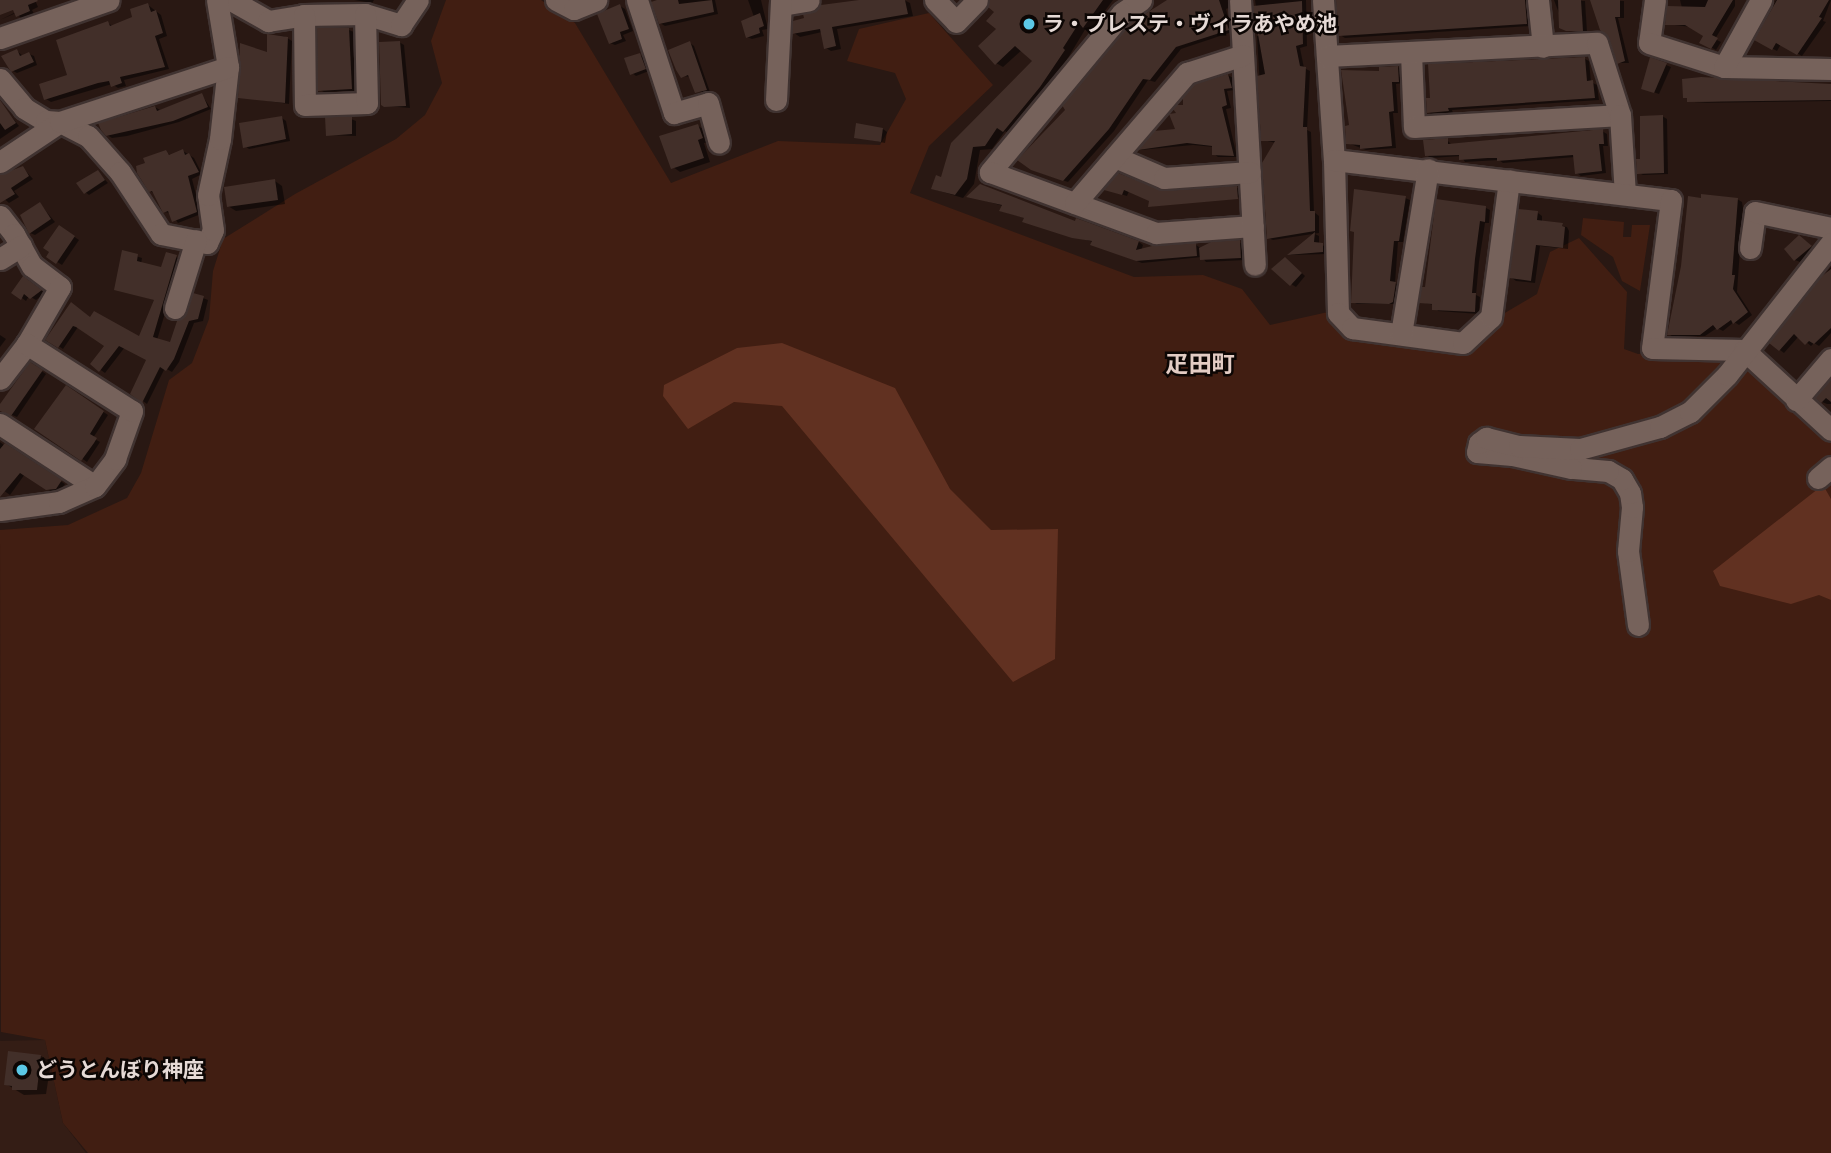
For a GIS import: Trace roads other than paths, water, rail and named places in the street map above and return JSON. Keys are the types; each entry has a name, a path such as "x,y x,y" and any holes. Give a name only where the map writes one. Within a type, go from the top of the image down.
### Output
{"street":[{"path":"0,38 109,0"},
{"path":"0,79 24,108 46,121 60,122 88,136 120,172 161,234 207,243 213,230 208,195 220,139 228,67 217,0"},
{"path":"230,0 268,21 304,15 365,14 401,25 418,0"},
{"path":"556,0 574,9 596,0"},
{"path":"637,0 674,113 708,103 719,143"},
{"path":"776,100 777,22 781,3 809,0"},
{"path":"934,0 956,22 977,0"},
{"path":"1141,0 1122,13 990,172 1156,233 1253,226"},
{"path":"1240,0 1255,265"},
{"path":"1323,0 1334,160 1338,313 1352,328 1463,343 1490,317 1509,180"},
{"path":"1538,0 1543,47"},
{"path":"1655,0 1649,43 1724,67 1828,63"},
{"path":"1724,67 1761,0"},
{"path":"304,15 305,105 368,103 365,14"},
{"path":"1327,56 1597,43 1620,115 1625,194"},
{"path":"1411,53 1414,127 1620,115"},
{"path":"1075,203 1186,73 1243,55"},
{"path":"0,162 60,122 228,67"},
{"path":"1115,157 1164,178 1250,172"},
{"path":"1334,160 1428,169 1671,200 1652,348 1744,350 1831,430"},
{"path":"1401,334 1428,169"},
{"path":"1750,248 1755,212 1831,228"},
{"path":"0,216 32,266 60,287 27,344 0,379"},
{"path":"175,308 196,240"},
{"path":"1638,625 1628,551 1632,507 1630,493 1622,479 1608,471 1571,468 1512,455 1477,452 1479,443 1486,438 1519,446 1580,449 1660,427 1701,403 1734,367 1744,350 1831,243"},
{"path":"0,259 21,246"},
{"path":"0,510 59,502 95,486 114,459 132,411 27,344"},
{"path":"1796,400 1831,359"},
{"path":"0,424 95,486"}],"place":[{"name":"ラ・プレステ・ヴィラあやめ池","path":"1029,24"},
{"name":"どうとんぼり神座","path":"22,1070"}],"district":[{"name":"疋田町","path":"1200,364"}]}
